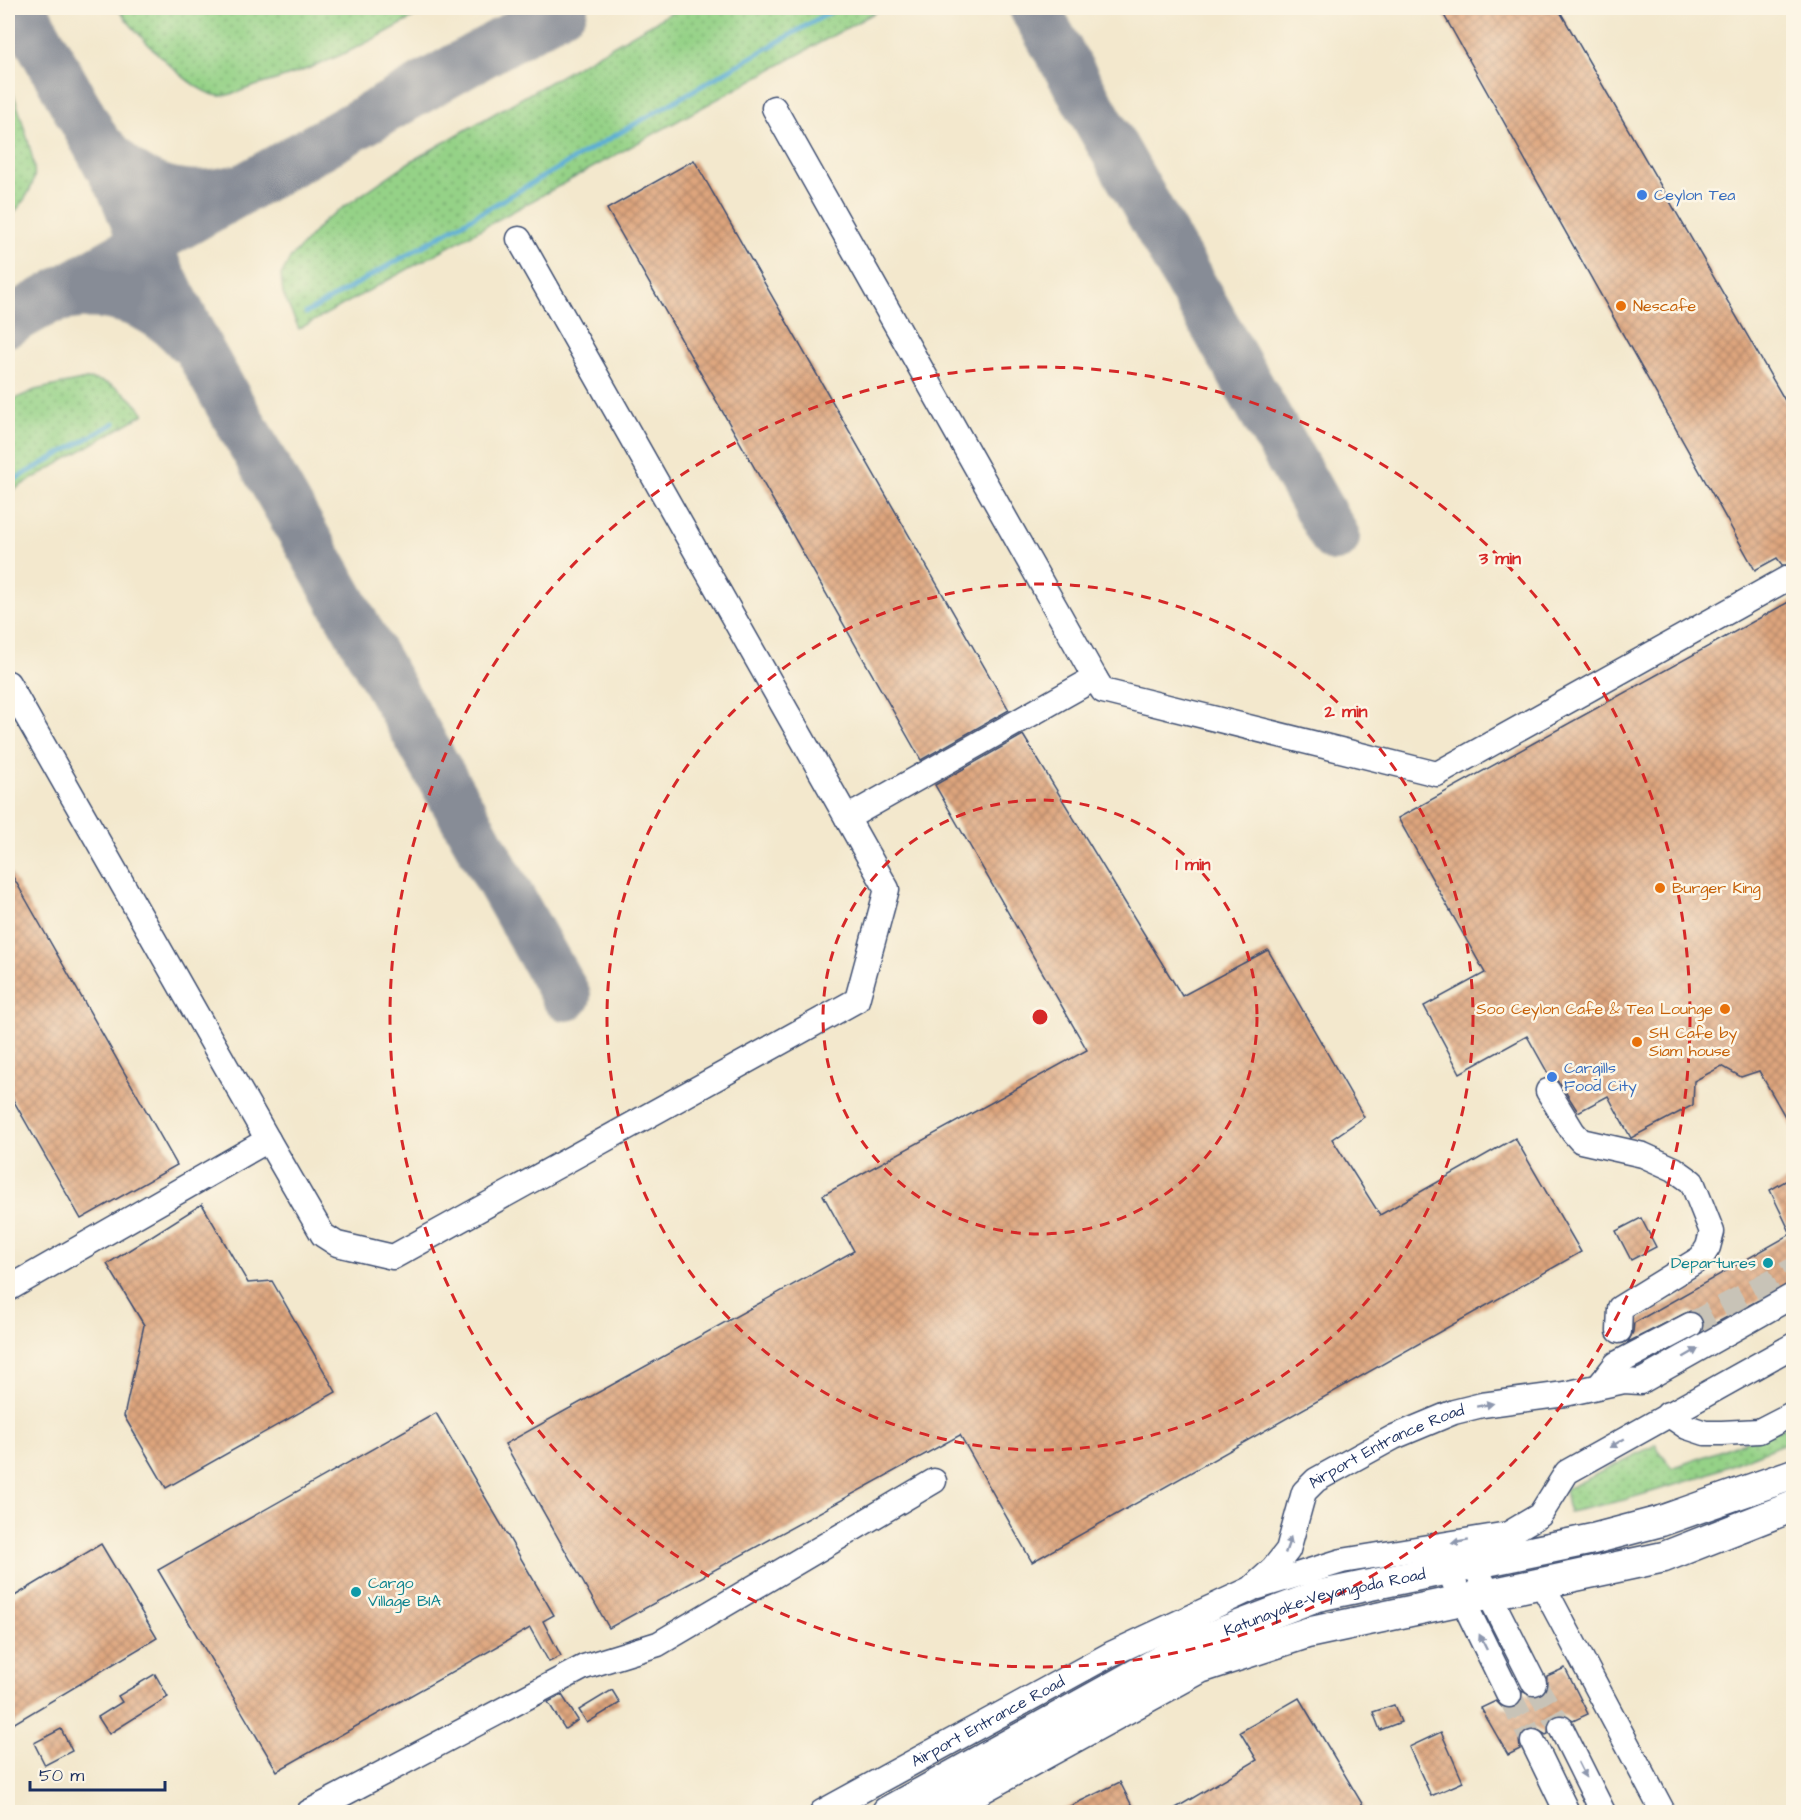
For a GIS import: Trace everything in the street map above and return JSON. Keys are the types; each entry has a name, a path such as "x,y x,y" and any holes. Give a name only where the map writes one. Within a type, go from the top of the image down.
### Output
{"main road":[{"name":"Katunayake-Veyangoda Road","path":"887,1812 1189,1645 1317,1596 1593,1539 1661,1521 1794,1474"},
{"name":"Katunayake-Veyangoda Road","path":"938,1812 1200,1668 1307,1633 1664,1557 1794,1506"}],"lane":[{"path":"774,108 1103,691 1437,774 1788,578"},
{"path":"8,683 267,1140 323,1235 337,1244 393,1257 857,1000 887,889 519,239"},
{"path":"848,818 1095,678"},
{"path":"1548,1091 1581,1141 1643,1155 1674,1169 1692,1182 1712,1232 1708,1247 1701,1258 1620,1308 1622,1346 1616,1364 1599,1386"},
{"path":"8,1289 267,1140"},
{"name":"Airport Entrance Road","path":"822,1812 1111,1654 1251,1589 1273,1569 1288,1551 1298,1507 1304,1492 1316,1480 1394,1437 1454,1412 1482,1405 1564,1394 1624,1381 1641,1382 1794,1295"},
{"path":"1622,1346 1690,1325"},
{"path":"1251,1589 1342,1561 1508,1534 1540,1515 1567,1472 1794,1345"},
{"path":"1668,1414 1687,1427 1705,1433 1722,1433 1759,1431 1794,1413"},
{"path":"309,1812 584,1667 658,1644 934,1481"},
{"path":"1460,1566 1476,1597 1534,1683"},
{"path":"1542,1584 1663,1812"},
{"path":"1476,1597 1509,1695"},
{"path":"1561,1728 1603,1812"},
{"path":"1533,1742 1567,1812"}],"green space":[{"path":"117,8 430,8 366,43 324,62 279,79 220,96 208,93 179,74 149,45"},
{"path":"679,8 883,8 299,329 283,294 281,275 290,259 325,220 408,163"},
{"path":"8,80 25,129 34,178 24,201 8,220"},
{"path":"86,379 104,382 119,389 144,414 8,493 8,402 35,390"},
{"path":"1793,1424 1793,1440 1698,1478 1624,1500 1569,1512 1565,1490 1657,1444 1658,1450 1672,1468"}],"building":[{"path":"1440,8 1558,8 1794,416 1794,565 1782,565 1777,558 1755,570"},
{"path":"694,160 1009,710 921,760 607,209"},
{"path":"1794,599 1794,1132 1759,1071 1741,1077 1722,1066 1694,1081 1693,1105 1631,1138 1608,1096 1578,1112 1560,1083 1550,1077 1527,1036 1460,1073 1424,1006 1485,973 1398,818"},
{"path":"1023,735 1182,996 1268,950 1364,1117 1332,1139 1380,1215 1515,1138 1581,1252 1032,1562 960,1435 609,1628 505,1444 854,1251 823,1195 1087,1050 935,785"},
{"path":"8,868 177,1165 81,1219 8,1091"},
{"name":"Departures","path":"1794,1176 1794,1281 1703,1330 1702,1318 1690,1311 1628,1342 1634,1323 1791,1234 1770,1190"},
{"path":"202,1204 248,1283 272,1281 336,1392 166,1488 124,1416 144,1325 107,1264"},
{"path":"1641,1218 1656,1247 1631,1260 1616,1231"},
{"name":"Cargo Village BIA","path":"436,1413 554,1615 543,1621 561,1656 549,1662 530,1628 277,1771 158,1570"},
{"path":"101,1544 157,1638 8,1727 8,1600"},
{"path":"1565,1668 1588,1714 1573,1721 1562,1714 1554,1716 1549,1721 1546,1735 1535,1728 1526,1730 1519,1740 1520,1749 1508,1755 1481,1708 1496,1701 1502,1707 1515,1708 1521,1702 1522,1691 1533,1697 1540,1696 1546,1690 1547,1676"},
{"path":"155,1674 168,1697 109,1734 98,1717 122,1702 118,1696"},
{"path":"612,1690 620,1703 587,1723 579,1710"},
{"path":"562,1695 578,1720 565,1729 548,1702"},
{"path":"1299,1698 1367,1812 1169,1812 1257,1760 1240,1732"},
{"path":"1394,1705 1401,1722 1380,1730 1373,1712"},
{"path":"61,1729 72,1751 45,1765 34,1743"},
{"path":"1441,1732 1463,1782 1431,1796 1409,1747"},
{"path":"1120,1782 1135,1812 1058,1812"}],"waterway":[{"path":"306,313 837,8"},
{"path":"8,483 115,423"}],"taxiway":[{"path":"21,8 123,191 145,245 200,352 566,996"},
{"path":"8,322 563,8"},
{"path":"1034,8 1335,537"},
{"path":"105,151 133,176 148,185 164,190 198,195 235,190"},
{"path":"55,298 74,294 93,294 128,299 160,315 188,339"}],"tunnel":[{"path":"1690,1325 1794,1269"},
{"path":"1534,1683 1561,1728"},
{"path":"1509,1695 1533,1742"}],"place":[{"name":"Ceylon Tea","path":"1642,195"},
{"name":"Nescafe","path":"1621,306"},
{"name":"Burger King","path":"1660,888"},
{"name":"Soo Ceylon Cafe & Tea Lounge","path":"1725,1009"},
{"name":"SH Cafe by Siam house","path":"1637,1042"},
{"name":"Cargills Food City","path":"1552,1077"},
{"name":"Departures","path":"1768,1263"},
{"name":"Cargo Village BIA","path":"356,1592"}]}
